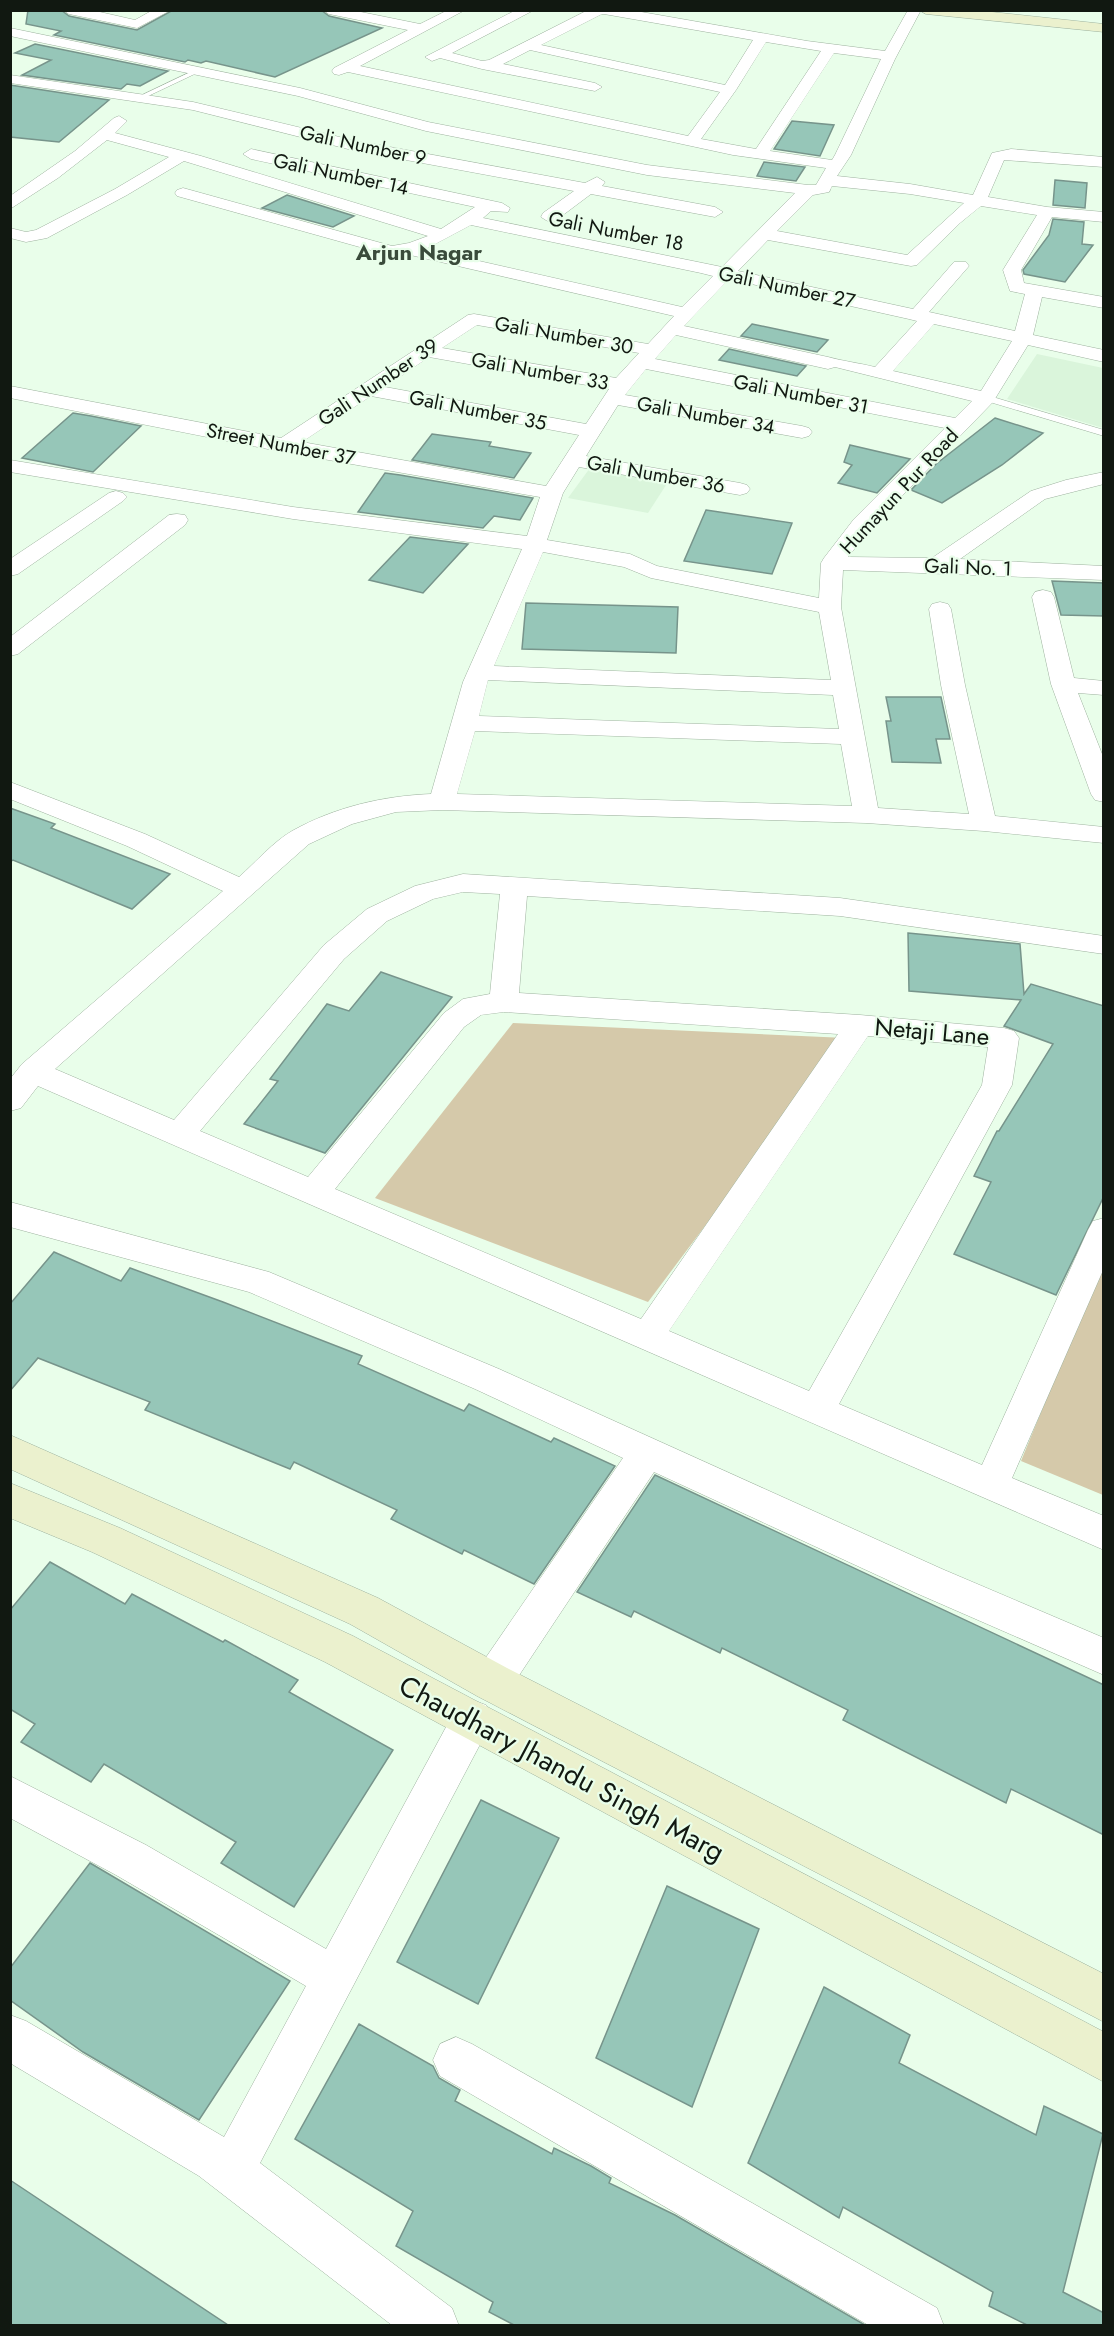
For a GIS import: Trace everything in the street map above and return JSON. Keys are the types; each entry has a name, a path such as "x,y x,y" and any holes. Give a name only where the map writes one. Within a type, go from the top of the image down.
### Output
{"street":[{"path":"69,10 137,24"},
{"path":"87,47 165,10"},
{"path":"329,10 422,29"},
{"path":"300,92 459,10"},
{"path":"528,10 433,57 487,65 595,87"},
{"path":"487,65 602,10 890,56"},
{"path":"441,802 478,673 535,544 552,493 619,388 686,313 742,256 817,187 836,165 915,10"},
{"path":"926,10 1104,28"},
{"path":"989,10 1104,21"},
{"path":"10,32 199,70 300,92 408,121 624,165 698,177 817,187 910,189 1047,212 1104,217"},
{"path":"885,34 901,37"},
{"path":"693,139 729,90 762,37"},
{"path":"530,46 729,90"},
{"path":"760,154 830,48"},
{"path":"346,67 693,139 733,150 836,165"},
{"name":"Gali Number 9","path":"10,78 227,112 309,136 715,212"},
{"path":"10,204 105,135 142,98"},
{"path":"363,147 408,121"},
{"path":"105,135 440,234"},
{"name":"Gali Number 14","path":"309,136 251,154 489,205"},
{"path":"698,177 733,150"},
{"path":"765,234 911,261 954,219 979,199 998,156 1001,154 1104,162"},
{"path":"10,233 26,237 41,234 121,192 181,156"},
{"path":"549,217 586,189 624,165"},
{"path":"409,250 470,220 528,178"},
{"path":"817,187 874,202"},
{"path":"183,193 385,250 409,250 686,313"},
{"name":"Gali Number 18","path":"489,205 572,222"},
{"path":"1047,212 1012,270 1016,287 1104,303"},
{"path":"931,214 954,219"},
{"name":"Gali Number 27","path":"470,220 726,273 1022,340 1104,356"},
{"path":"720,252 742,256"},
{"path":"880,373 960,266"},
{"name":"Humayun Pur Road","path":"866,815 830,607 832,563 862,524 986,398 1022,340 1035,291"},
{"name":"Gali Number 39","path":"283,446 474,319"},
{"name":"Gali Number 30","path":"474,319 648,356"},
{"path":"673,329 986,398"},
{"name":"Gali Number 33","path":"424,351 619,388"},
{"name":"Gali Number 31","path":"648,356 961,425"},
{"path":"619,388 648,384"},
{"name":"Gali Number 34","path":"619,388 802,432"},
{"name":"Gali Number 35","path":"366,389 590,432"},
{"name":"Street Number 37","path":"10,393 283,446 552,493"},
{"path":"738,401 795,412"},
{"name":"Gali Number 36","path":"572,460 740,489"},
{"path":"10,466 293,513 535,544 630,561 651,571 830,607"},
{"path":"937,565 1038,495 1073,484 1104,478"},
{"path":"10,569 116,497"},
{"path":"10,649 177,520"},
{"name":"Gali No. 1","path":"832,563 937,565 1104,573"},
{"path":"1043,597 1063,684 1095,748 1104,794"},
{"path":"940,609 953,685 984,823"},
{"path":"478,673 844,688"},
{"path":"1063,684 1104,688"},
{"path":"465,723 852,737"},
{"path":"10,790 136,840 242,889"},
{"path":"10,1100 33,1072 300,838 343,818 395,804 441,802 866,815 984,823 1104,835"},
{"path":"177,1136 334,952 377,915 425,892 463,883 840,907 1104,945"},
{"path":"504,1002 514,886"},
{"name":"Netaji Lane","path":"313,1193 454,1020 473,1006 504,1002 860,1025 1004,1038 997,1085 817,1410"},
{"path":"647,1337 860,1025"},
{"path":"33,1072 1104,1534"},
{"path":"10,1214 257,1281 487,1379 1104,1658"},
{"path":"991,1485 1104,1230"},
{"name":"Chaudhary Jhandu Singh Marg","path":"10,1451 364,1611 482,1701 1104,2058"},
{"path":"231,2171 482,1701 647,1452"},
{"name":"Chaudhary Jhandu Singh Marg","path":"10,1500 106,1540 339,1649 482,1701 1104,2000"},
{"path":"10,1796 131,1860 334,1978"},
{"path":"10,2037 231,2171 434,2325"},
{"path":"456,2060 920,2325"}],"lane":[{"path":"142,98 199,70"},
{"path":"986,398 1104,433"}],"shaded area":[{"path":"1037,354 1103,368 1103,428 1007,399"},
{"path":"590,468 668,482 648,513 568,498"},
{"path":"513,1023 846,1038 648,1302 375,1198"},
{"path":"1103,1261 1103,1495 1021,1461"}],"building":[{"path":"28,10 61,10 69,16 137,30 173,10 321,10 329,16 382,28 275,77 206,61 201,63 188,60 185,62 54,35 61,31 26,24"},
{"path":"35,44 168,71 140,86 127,84 121,89 22,75 51,60 15,53"},
{"path":"10,85 109,100 59,142 10,137"},
{"path":"792,121 834,125 820,156 774,149"},
{"path":"764,162 805,167 796,181 757,176"},
{"path":"1055,180 1087,183 1085,208 1053,205"},
{"path":"287,195 354,216 333,227 262,208"},
{"path":"1053,219 1084,222 1082,244 1093,245 1065,282 1024,274 1023,270 1049,235"},
{"path":"752,324 828,340 817,352 741,336"},
{"path":"729,349 806,366 797,376 719,360"},
{"path":"73,413 141,426 93,472 22,458"},
{"path":"995,418 1043,433 1002,465 942,503 911,490 936,464"},
{"path":"432,434 491,442 489,446 531,453 514,478 412,460"},
{"path":"850,445 910,459 877,493 838,483 852,465 844,462"},
{"path":"385,473 533,498 520,520 494,516 483,528 358,512"},
{"path":"706,510 792,523 772,574 684,561"},
{"path":"410,537 468,544 423,593 369,580"},
{"path":"1052,581 1104,583 1104,616 1061,615"},
{"path":"526,603 678,607 676,653 522,649"},
{"path":"886,697 941,697 950,739 936,739 941,763 892,762 886,721 891,721"},
{"path":"10,808 55,824 51,828 170,874 132,909 13,860 10,862"},
{"path":"908,933 1020,944 1024,994 1031,984 1104,1006 1104,1196 1056,1295 954,1254 991,1182 974,1176 997,1131 1053,1044 1004,1026 1021,1000 909,991"},
{"path":"381,972 452,997 325,1153 244,1124 278,1081 270,1079 327,1004 349,1011"},
{"path":"54,1252 121,1281 130,1268 223,1302 362,1356 358,1364 464,1411 469,1404 551,1442 554,1438 615,1466 534,1584 464,1550 462,1554 391,1519 397,1510 294,1462 290,1469 145,1410 150,1402 38,1358 10,1391 10,1304"},
{"path":"655,1475 1104,1685 1104,1835 1011,1789 1006,1803 843,1720 848,1710 722,1648 720,1653 634,1611 631,1617 577,1592"},
{"path":"50,1562 125,1604 132,1594 223,1642 225,1640 298,1680 289,1692 393,1750 294,1907 221,1863 236,1842 104,1764 91,1782 21,1742 35,1724 10,1709 10,1610"},
{"path":"481,1800 559,1838 478,2004 397,1962"},
{"path":"90,1863 290,1981 199,2120 83,2052 10,2000 10,1968"},
{"path":"667,1886 759,1929 692,2107 596,2058"},
{"path":"824,1987 910,2035 899,2063 1036,2135 1044,2106 1103,2134 1063,2292 1104,2313 1104,2325 1027,2325 989,2306 993,2292 843,2207 839,2218 748,2163"},
{"path":"359,2024 433,2066 439,2078 460,2090 455,2101 552,2154 554,2148 591,2166 611,2178 609,2183 675,2215 865,2325 514,2325 489,2312 493,2302 396,2246 413,2211 295,2139"},
{"path":"10,2180 228,2325 10,2325"}],"district":[{"name":"Arjun Nagar","path":"419,252"}]}
